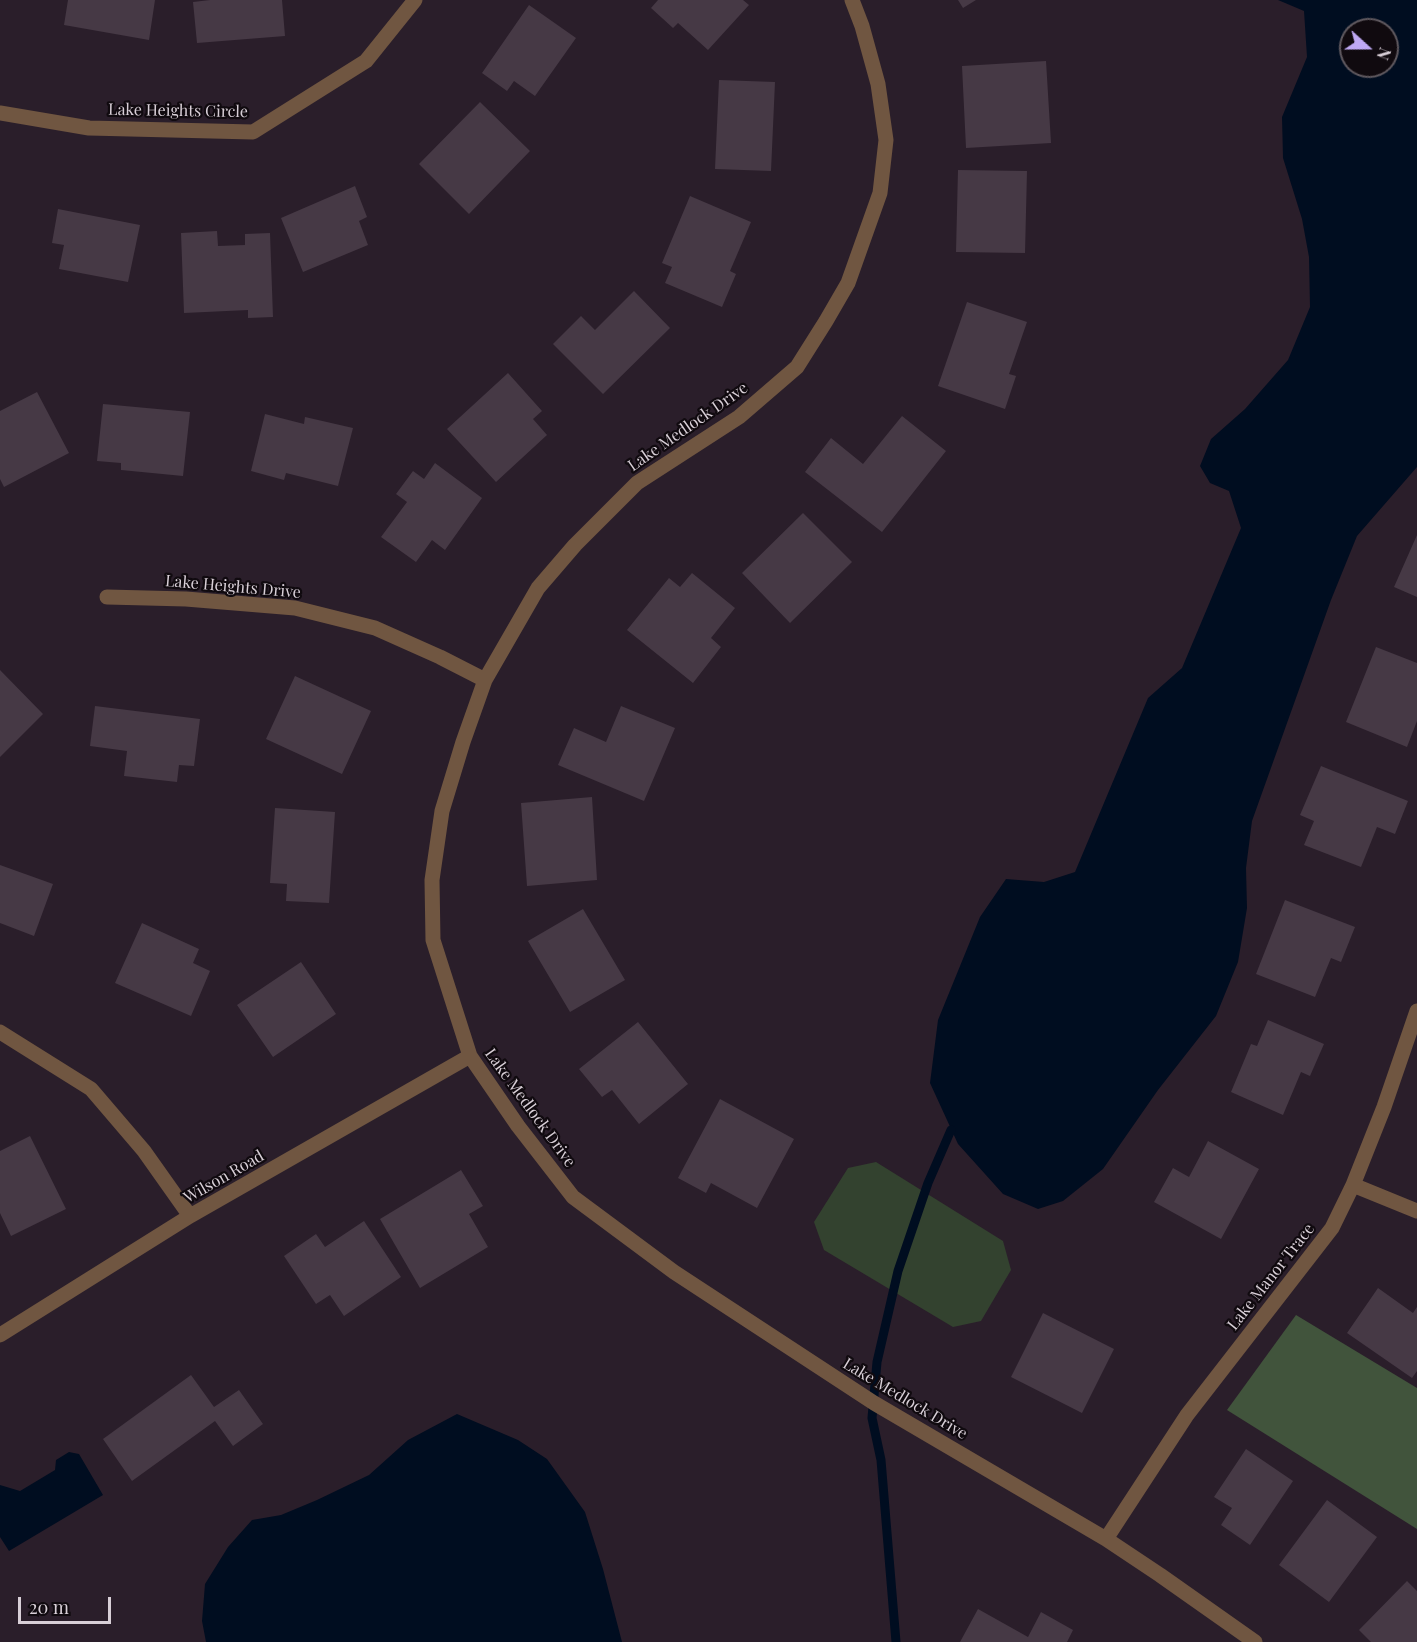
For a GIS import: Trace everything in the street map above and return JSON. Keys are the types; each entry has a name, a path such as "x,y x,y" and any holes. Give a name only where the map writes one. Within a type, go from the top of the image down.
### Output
{"street":[{"name":"Lake Heights Circle","path":"0,113 90,128 253,132 366,61 415,0"},
{"name":"Lake Medlock Drive","path":"852,0 862,26 878,84 886,140 880,193 848,283 797,367 739,417 637,483 575,545 538,588 485,680 442,811 432,880 433,939 470,1056 518,1126 573,1197 674,1272 874,1403 1106,1539 1255,1642"},
{"name":"Lake Heights Drive","path":"107,597 186,599 295,608 375,628 485,680"},
{"name":"Lake Manor Trace","path":"1106,1539 1187,1415 1332,1228 1353,1185 1384,1107 1417,1011"},
{"path":"0,1032 91,1089 144,1151 190,1216"},
{"name":"Wilson Road","path":"0,1335 190,1216 470,1056"},
{"path":"1353,1185 1417,1210"}],"green space":[{"path":"876,1162 1003,1241 1011,1270 981,1321 953,1327 824,1250 814,1222 848,1168"},
{"path":"1296,1315 1417,1388 1417,1529 1227,1410"}],"water":[{"path":"1278,0 1417,0 1417,467 1357,536 1331,600 1252,821 1246,868 1247,908 1238,962 1216,1016 1158,1090 1103,1169 1063,1201 1038,1209 1003,1194 958,1144 930,1083 938,1020 980,917 1006,879 1044,882 1075,872 1148,698 1182,668 1241,528 1229,491 1210,483 1200,466 1211,439 1245,409 1288,360 1310,307 1309,257 1302,219 1283,158 1282,117 1307,57 1304,11"},
{"path":"457,1414 518,1440 547,1459 585,1512 622,1642 206,1642 202,1621 205,1584 228,1547 252,1520 281,1515 369,1475 408,1440"},
{"path":"69,1452 79,1454 103,1495 9,1551 0,1537 0,1485 20,1491 55,1470 56,1460"}],"building":[{"path":"68,0 155,0 149,40 64,25"},
{"path":"282,0 285,36 197,43 193,2"},
{"path":"658,0 743,0 749,5 708,50 678,23 673,28 651,8"},
{"path":"958,0 976,0 963,8"},
{"path":"529,5 576,38 535,96 514,81 507,91 482,73"},
{"path":"1046,61 1051,143 966,148 962,66"},
{"path":"719,80 775,82 771,171 715,169"},
{"path":"480,102 530,151 469,214 419,164"},
{"path":"958,170 1027,171 1025,253 956,252"},
{"path":"355,186 367,217 359,221 368,245 303,272 281,218"},
{"path":"690,196 751,222 730,271 736,274 722,307 665,283 672,267 662,263"},
{"path":"58,209 140,225 128,282 59,269 64,245 52,243"},
{"path":"217,231 218,246 245,245 245,234 270,233 273,317 248,318 248,310 184,313 181,233"},
{"path":"634,291 670,328 603,394 553,344 581,316 595,330"},
{"path":"967,302 1027,322 1009,374 1016,376 1005,409 938,386"},
{"path":"508,373 542,411 533,419 547,435 496,482 447,429"},
{"path":"37,392 69,453 4,487 0,479 0,411"},
{"path":"103,404 190,412 183,476 121,470 121,463 97,461"},
{"path":"265,414 304,424 305,417 353,428 338,486 286,473 284,480 251,471"},
{"path":"902,416 946,451 882,532 805,472 831,438 863,464"},
{"path":"435,463 482,498 445,550 432,540 416,562 381,537 407,502 396,494 413,471 424,479"},
{"path":"803,513 852,562 790,623 742,573"},
{"path":"1417,535 1417,597 1394,587"},
{"path":"692,573 735,608 711,638 721,647 693,683 627,630 669,578 680,587"},
{"path":"1376,647 1417,663 1417,721 1407,747 1346,722"},
{"path":"0,670 43,714 0,757"},
{"path":"295,676 371,711 342,774 266,739"},
{"path":"95,706 200,719 194,766 179,765 177,782 124,776 127,751 90,746"},
{"path":"621,706 675,728 644,801 558,765 574,728 606,742"},
{"path":"1321,766 1408,801 1395,834 1377,827 1361,867 1304,845 1314,821 1300,815"},
{"path":"592,797 597,880 527,886 521,803"},
{"path":"275,808 335,812 329,903 286,901 287,884 270,883"},
{"path":"0,865 53,884 34,936 0,923"},
{"path":"1285,900 1355,927 1341,962 1331,958 1315,997 1256,974"},
{"path":"583,909 625,980 570,1012 528,941"},
{"path":"142,923 199,949 193,963 210,971 191,1016 115,983"},
{"path":"301,962 336,1014 273,1057 237,1005"},
{"path":"1268,1020 1324,1044 1310,1076 1301,1072 1283,1115 1231,1092 1251,1044 1257,1046"},
{"path":"638,1022 688,1084 639,1124 612,1090 602,1097 579,1069"},
{"path":"720,1099 794,1139 757,1208 711,1183 706,1193 678,1178"},
{"path":"30,1136 66,1209 11,1236 0,1213 0,1151"},
{"path":"1208,1141 1259,1169 1221,1239 1154,1202 1173,1168 1189,1177"},
{"path":"461,1170 483,1206 469,1214 488,1247 420,1288 380,1219"},
{"path":"364,1221 401,1277 344,1316 330,1295 316,1304 284,1256 316,1234 325,1247"},
{"path":"1378,1288 1413,1313 1417,1307 1417,1371 1412,1378 1347,1333"},
{"path":"1043,1313 1114,1349 1082,1413 1011,1377"},
{"path":"191,1375 214,1407 239,1390 263,1424 233,1446 215,1421 132,1481 103,1439"},
{"path":"1246,1449 1293,1481 1250,1545 1221,1525 1232,1508 1214,1497"},
{"path":"1327,1500 1377,1537 1329,1602 1279,1565"},
{"path":"1407,1581 1417,1591 1417,1642 1371,1642 1359,1630"},
{"path":"978,1609 1028,1637 1041,1612 1073,1630 1067,1642 960,1642"}],"waterway":[{"path":"896,1642 881,1460 872,1418 877,1362 898,1271 928,1183 951,1130"}]}
